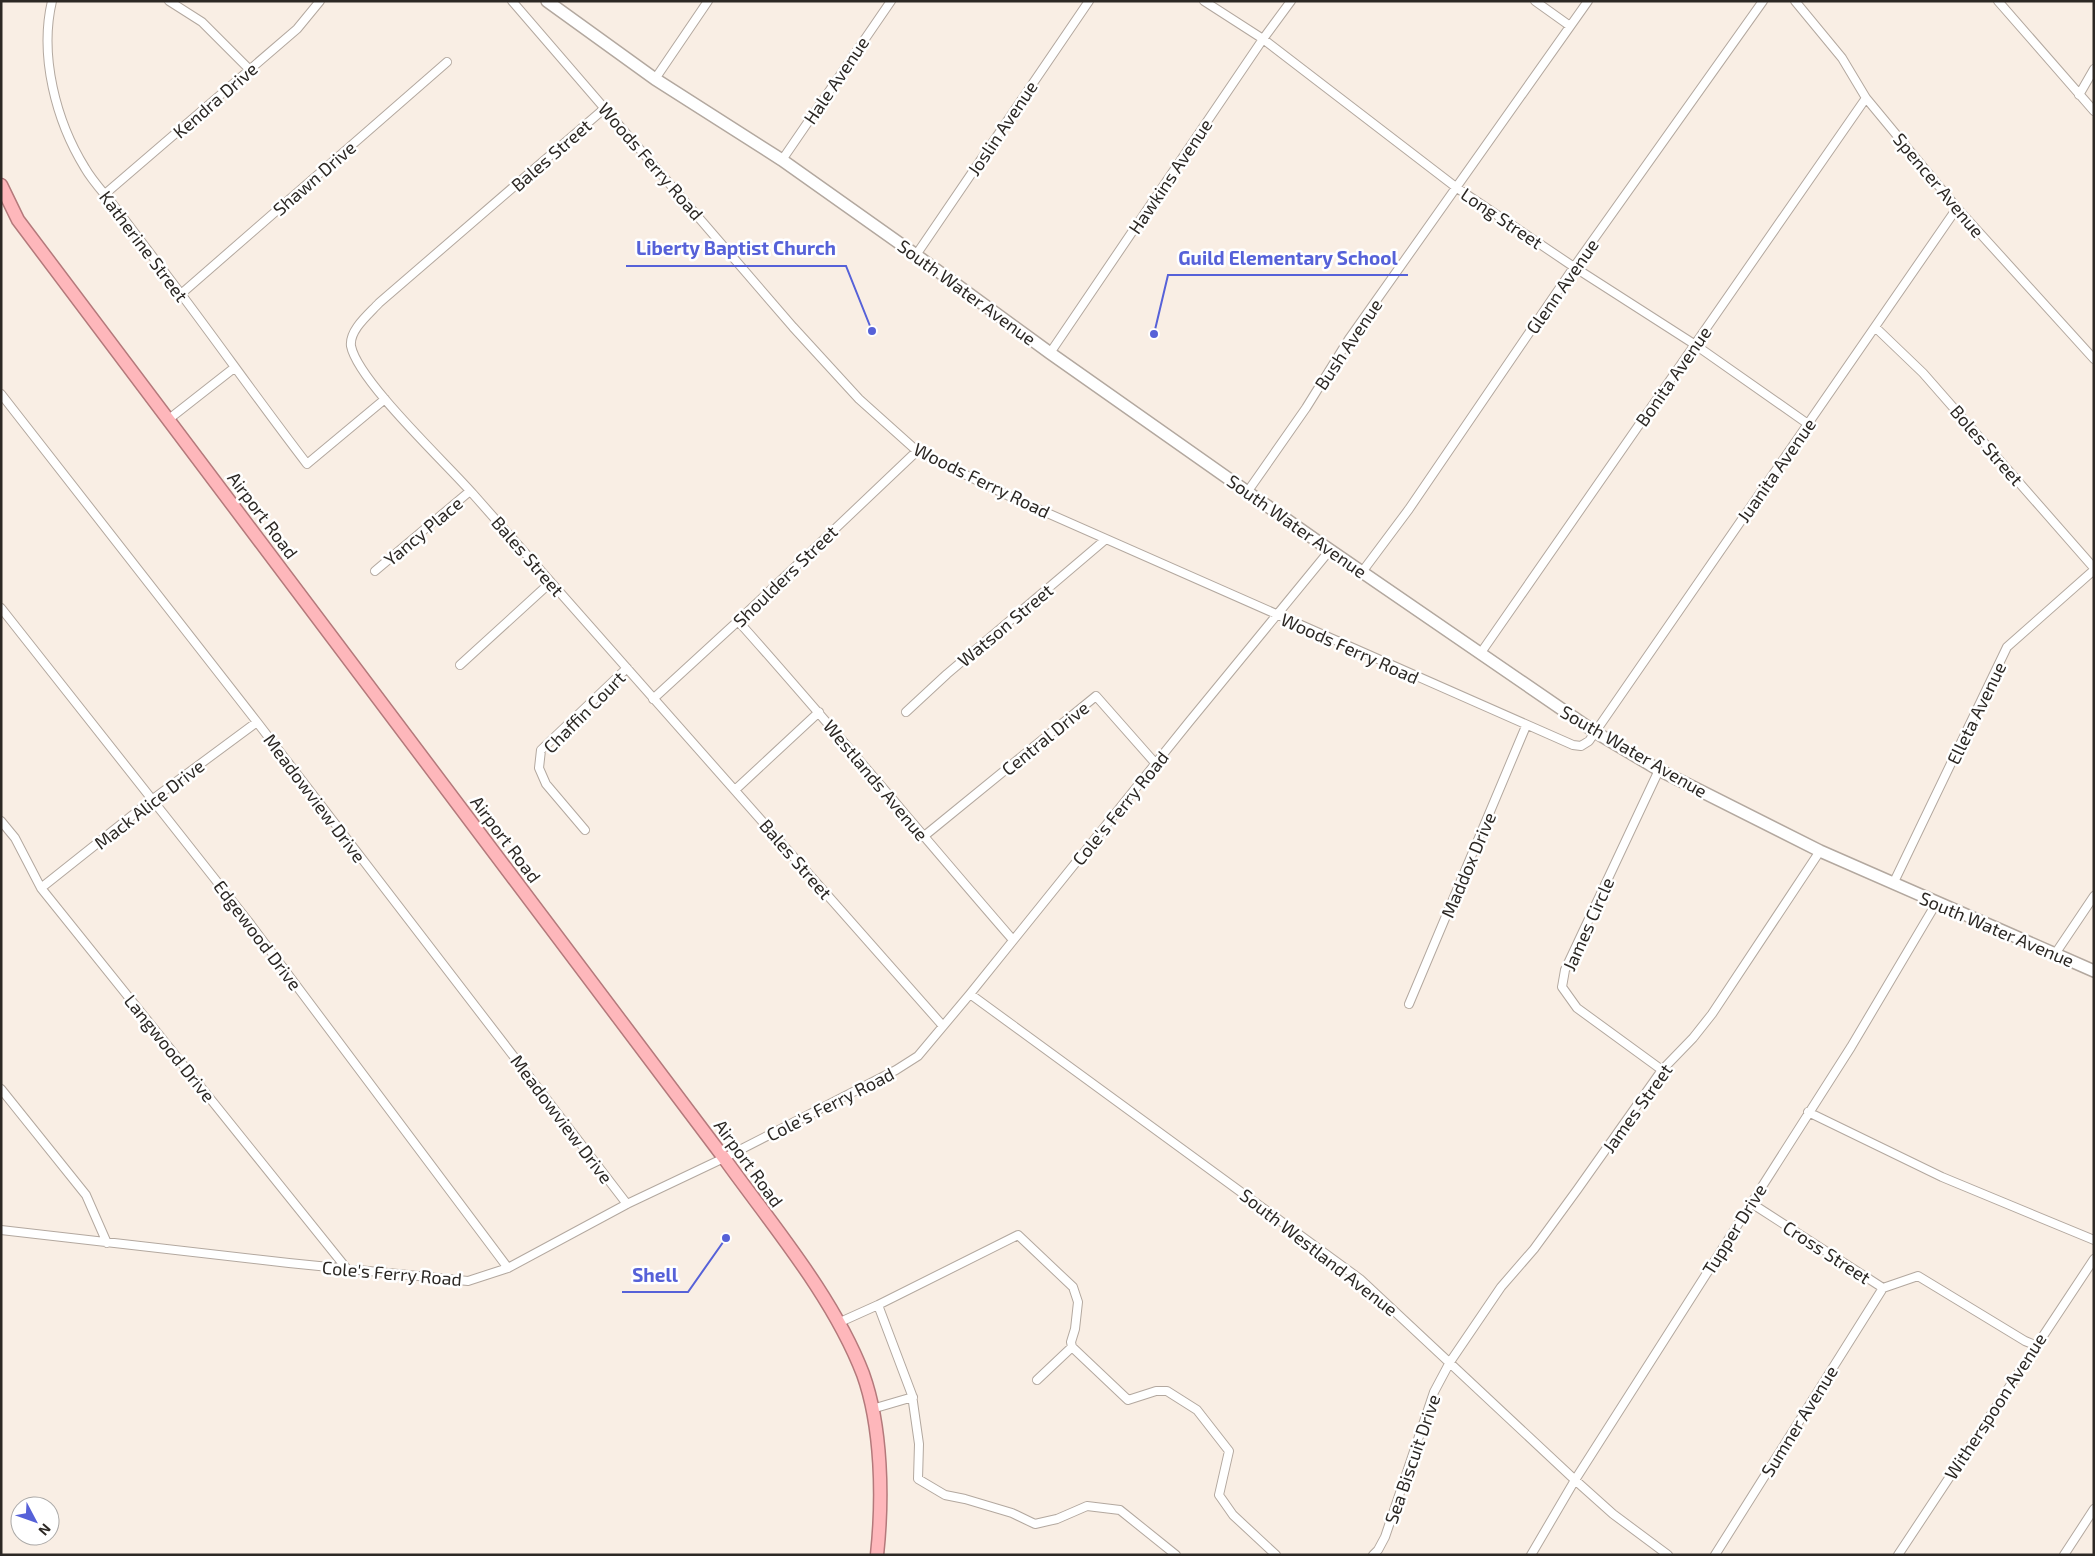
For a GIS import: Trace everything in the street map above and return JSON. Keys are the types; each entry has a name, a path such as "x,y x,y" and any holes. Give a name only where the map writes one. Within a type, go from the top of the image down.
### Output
{"highway":[{"name":"Airport Road","path":"1,185 18,220 724,1158 808,1275 847,1338 863,1376 872,1409 879,1476 880,1512 877,1555"}],"main road":[{"name":"South Water Avenue","path":"547,1 655,79 782,160 916,254 1050,353 1330,550 1594,732 1659,770 1820,851 2094,971"}],"street":[{"name":"Katherine Street","path":"52,1 47,41 51,80 60,114 70,141 85,169 182,294 234,368 307,464 385,399"},
{"path":"170,1 202,22 250,70"},
{"name":"Kendra Drive","path":"105,194 297,29 320,1"},
{"name":"Woods Ferry Road","path":"512,1 818,354 859,399 917,451 1011,497 1526,726 1573,745 1581,746 1594,732"},
{"path":"655,79 708,1"},
{"name":"Hale Avenue","path":"782,160 891,1"},
{"name":"Joslin Avenue","path":"916,254 1088,1"},
{"name":"Long Street","path":"1204,1 1263,40 1457,188 1574,267 1694,344 1808,424"},
{"name":"Hawkins Avenue","path":"1050,353 1291,1"},
{"path":"1535,1 1570,26"},
{"name":"Bush Avenue","path":"1248,491 1306,408 1349,339 1588,1"},
{"name":"Glenn Avenue","path":"1362,572 1409,509 1574,267 1763,1"},
{"name":"Spencer Avenue","path":"1795,1 1842,58 1866,98 1957,208 2094,360"},
{"path":"1998,1 2094,111"},
{"name":"Shawn Drive","path":"182,294 448,62"},
{"path":"2079,95 2094,70"},
{"name":"Bonita Avenue","path":"1480,654 1866,98"},
{"name":"Bales Street","path":"605,108 379,304 354,333 351,345 362,369 385,399 470,491 943,1026"},
{"name":"Juanita Avenue","path":"1594,732 1957,208"},
{"name":"Boles Street","path":"1875,327 1923,372 2094,569"},
{"path":"169,419 234,368"},
{"name":"Meadowview Drive","path":"1,394 257,722 627,1204"},
{"name":"Shoulders Street","path":"653,699 917,451"},
{"name":"Yancy Place","path":"375,571 470,491"},
{"name":"Watson Street","path":"906,712 947,674 1106,539"},
{"name":"Cole's Ferry Road","path":"1,1230 468,1281 508,1268 627,1204 724,1158 896,1070 918,1056 970,994 1330,550"},
{"name":"Elleta Avenue","path":"1893,884 2007,648 2094,569"},
{"path":"460,665 550,582"},
{"name":"Edgewood Drive","path":"1,608 248,922 508,1268"},
{"name":"Westlands Avenue","path":"738,621 819,712 923,837 1013,940"},
{"name":"Chaffin Court","path":"585,830 546,784 539,768 541,750 627,668"},
{"name":"Central Drive","path":"923,837 1096,696 1156,764"},
{"path":"735,790 819,712"},
{"name":"Mack Alice Drive","path":"41,888 153,799 257,722"},
{"name":"Maddox Drive","path":"1410,1004 1526,726"},
{"name":"James Circle","path":"1659,770 1565,970 1562,987 1577,1008 1662,1070"},
{"name":"Langwood Drive","path":"1,821 15,838 41,888 348,1269"},
{"name":"James Street","path":"1450,1362 1501,1287 1534,1249 1578,1190 1662,1070 1693,1038 1712,1014 1820,851"},
{"path":"2055,954 2094,896"},
{"name":"Tupper Drive","path":"1530,1555 1575,1480 1851,1047 1937,902"},
{"name":"South Westland Avenue","path":"970,994 1331,1257 1387,1302 1575,1480 1613,1514 1668,1555"},
{"path":"1,1089 86,1195 107,1243"},
{"path":"1808,1112 1942,1177 2094,1240"},
{"name":"Cross Street","path":"1751,1203 1883,1288 1918,1276 2025,1341 2035,1345"},
{"path":"838,1323 878,1305 1018,1234 1073,1286 1078,1302 1075,1329 1071,1342 1072,1347 1128,1400 1156,1391 1166,1391 1197,1410 1230,1451 1220,1495 1233,1515 1276,1555"},
{"name":"Witherspoon Avenue","path":"1898,1555 2035,1345 2094,1259"},
{"name":"Sumner Avenue","path":"1715,1555 1883,1288"},
{"path":"878,1305 912,1397 919,1444 918,1478 945,1495 1012,1512 1035,1524 1057,1519 1087,1506 1120,1510 1176,1555"},
{"path":"1037,1380 1072,1347"},
{"name":"Sea Biscuit Drive","path":"1373,1555 1385,1537 1434,1392 1450,1362"},
{"path":"872,1409 912,1397"},
{"path":"2064,1555 2094,1509"}],"place":[{"name":"Liberty Baptist Church","path":"872,331"},
{"name":"Guild Elementary School","path":"1154,334"},
{"name":"Shell","path":"726,1238"}]}
